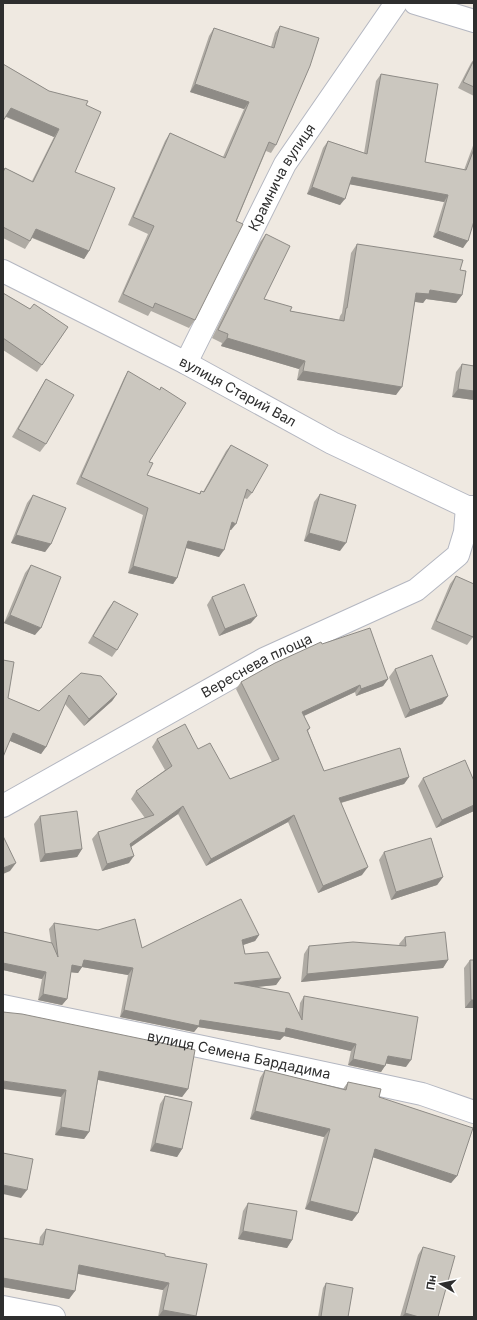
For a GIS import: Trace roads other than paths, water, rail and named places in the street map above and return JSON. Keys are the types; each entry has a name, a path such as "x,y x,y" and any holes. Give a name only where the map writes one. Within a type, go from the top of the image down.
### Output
{"street":[{"name":"Крамнича вулиця","path":"186,363 285,164 396,3"},
{"path":"415,3 474,21"},
{"name":"вулиця Старий Вал","path":"3,271 186,363 332,443 472,510"},
{"name":"Вереснева площа","path":"3,806 264,659 416,590 458,554 472,510"},
{"name":"вулиця Семена Бардадима","path":"3,1006 422,1094 474,1112"},
{"path":"3,1307 54,1317"}]}
